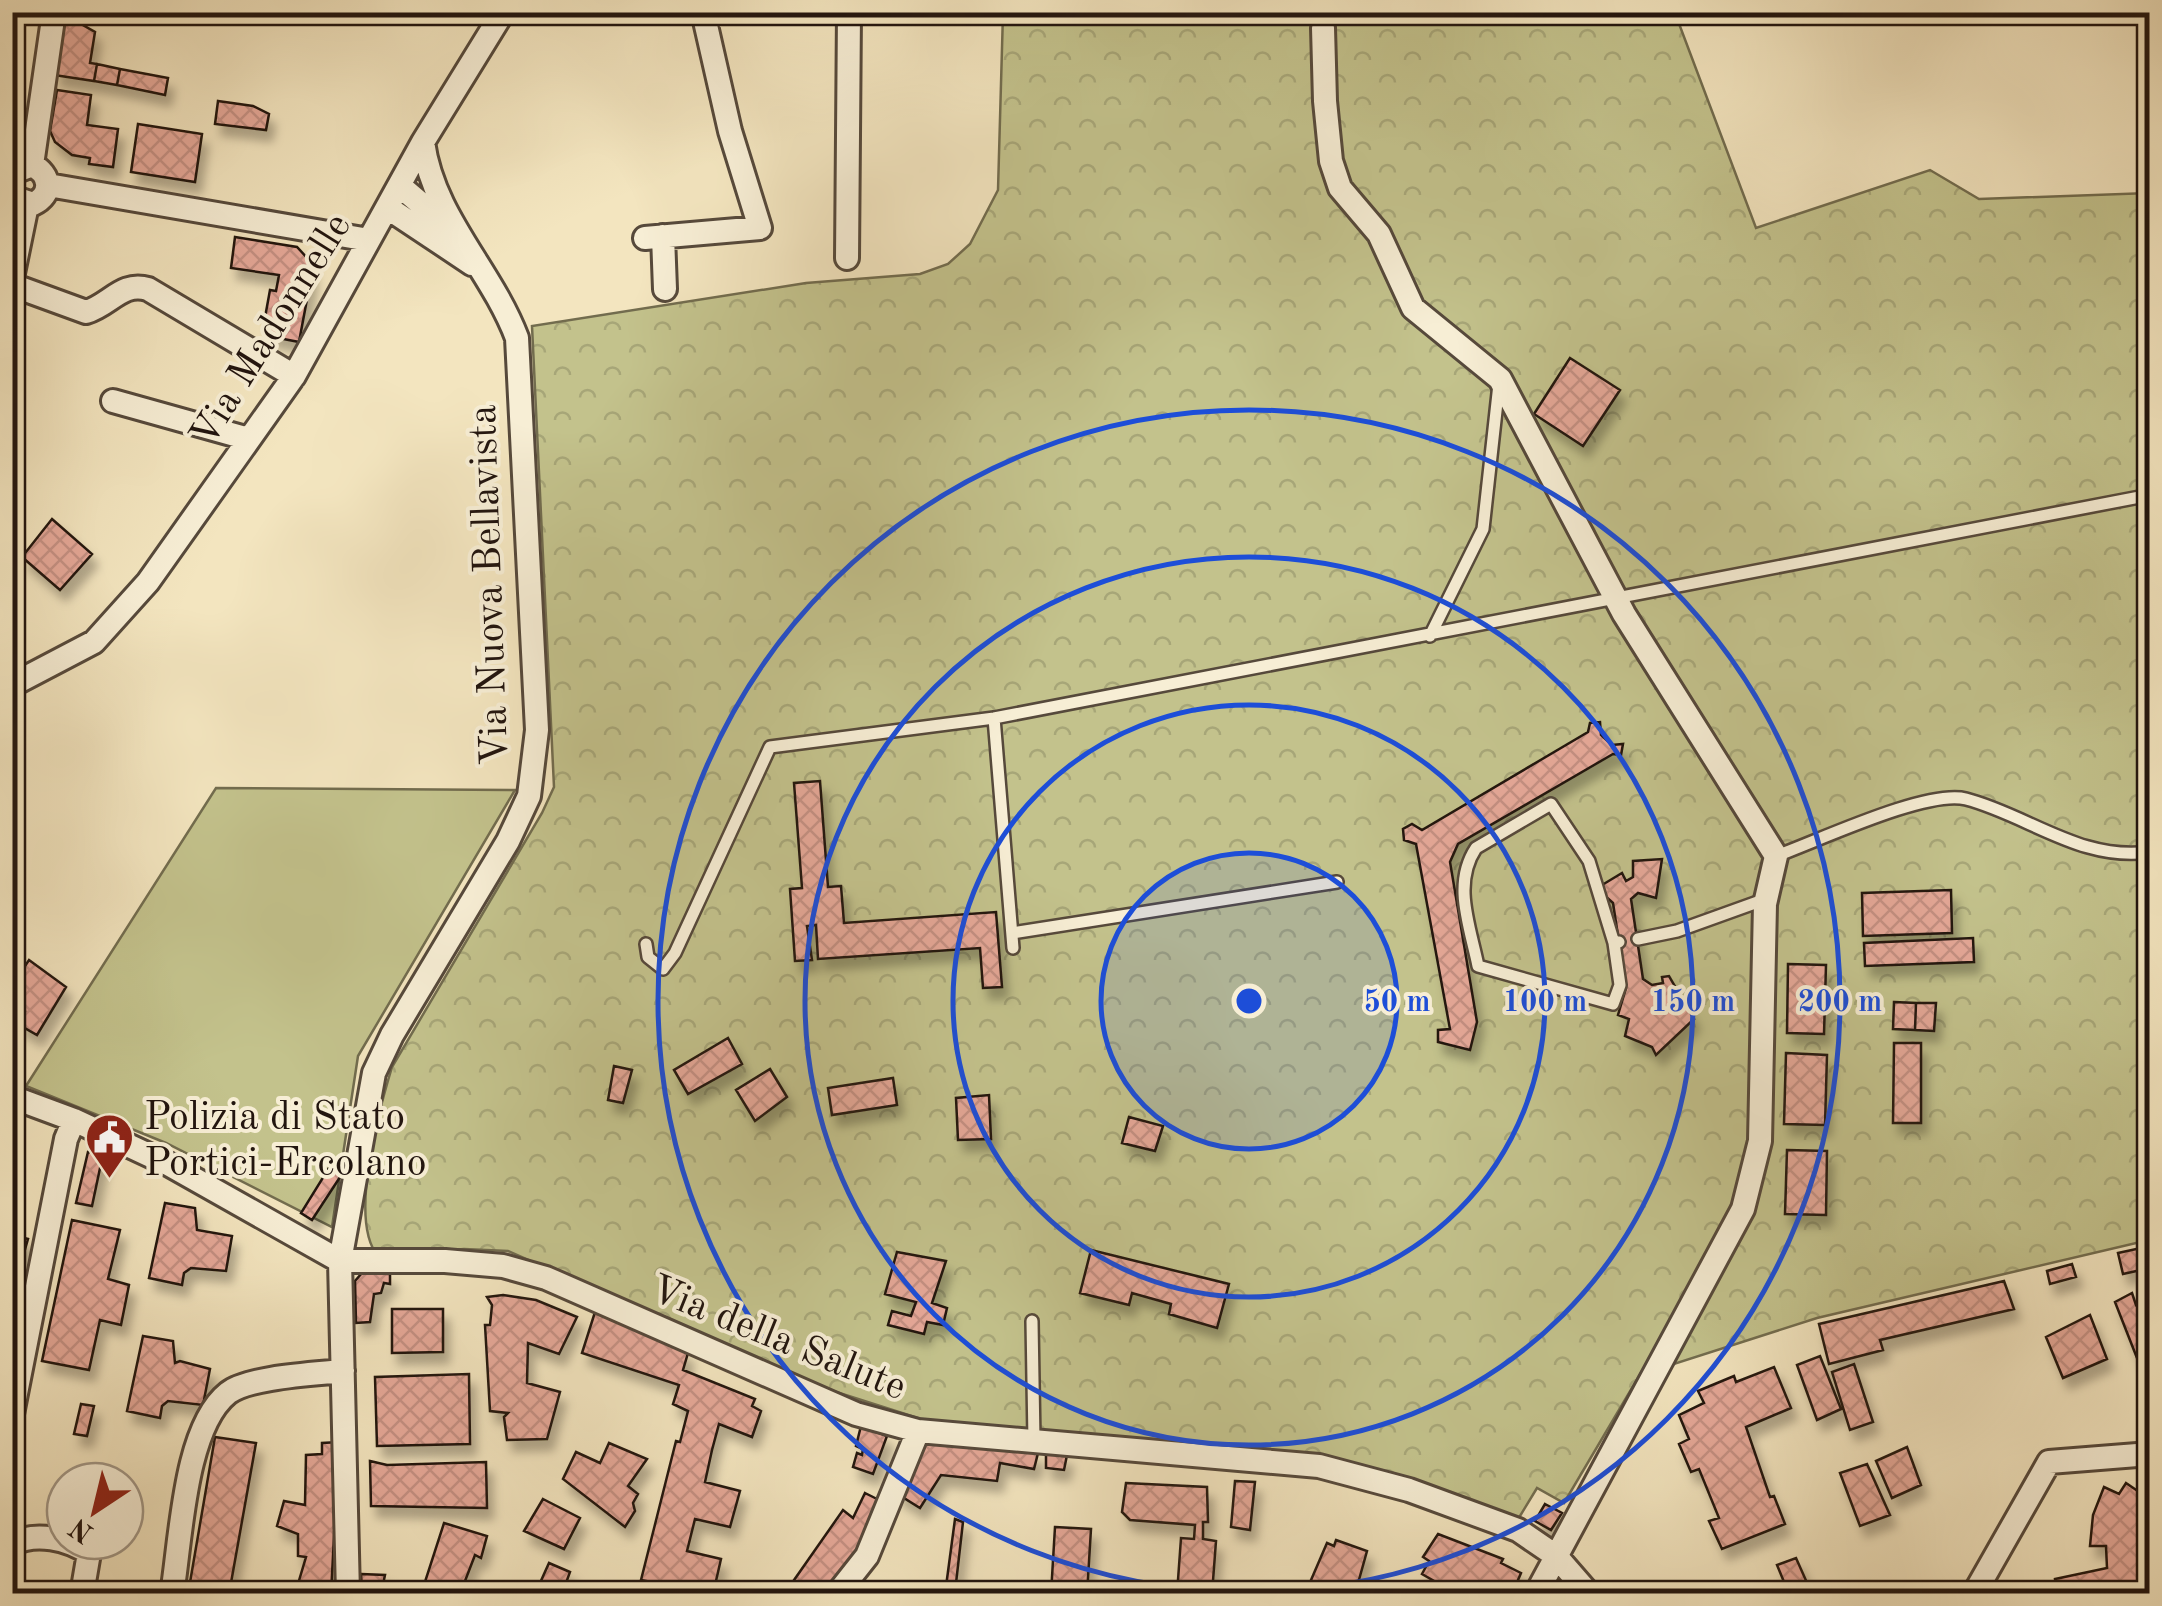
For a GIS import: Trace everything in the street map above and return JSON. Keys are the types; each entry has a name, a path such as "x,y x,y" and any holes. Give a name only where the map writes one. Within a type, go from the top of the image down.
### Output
{"street":[{"path":"54,12 22,169 44,172 48,185 39,201 20,201 12,282 86,312 126,288 135,285 148,289 294,376"},
{"name":"Via Madonnelle","path":"12,686 94,642 123,614 294,376 422,142 503,12"},
{"path":"665,290 654,237 760,228 705,21 715,12"},
{"path":"847,258 849,12"},
{"path":"1323,28 1325,101 1332,161 1340,188 1379,234 1413,308 1500,380 1617,601 1776,856 1766,899 1760,1141 1743,1208 1536,1594"},
{"path":"422,142 433,190 455,243"},
{"path":"48,185 370,237 413,237 455,243"},
{"path":"400,186 455,243"},
{"path":"388,208 455,243"},
{"name":"Via Nuova Bellavista","path":"348,1594 340,1261 374,1074 392,1035 508,841 529,796 537,730 517,338 501,296 455,243"},
{"path":"113,401 249,440"},
{"name":"Via della Salute","path":"12,1097 74,1120 168,1164 340,1261 504,1266 546,1278 856,1414 918,1431 1319,1466 1409,1490 1518,1530 1556,1556 1590,1594"},
{"path":"12,1414 66,1138 74,1120"},
{"path":"172,1594 199,1432 229,1392 267,1381 342,1370"},
{"path":"836,1594 867,1556 918,1431"},
{"path":"1974,1594 2049,1462 2150,1454"},
{"path":"12,1544 21,1540 60,1539 89,1553 82,1594"}],"lane":[{"path":"1430,636 1483,529 1500,380"},
{"path":"646,944 648,957 663,969 675,953 770,747 994,718 1617,601 1764,568 2150,495"},
{"path":"994,718 1013,948"},
{"path":"1776,856 1932,797 1965,799 2078,846 2150,852"},
{"path":"1551,804 1589,862 1616,943 1620,985 1613,1004 1478,966 1463,892 1463,876 1476,848 1551,804"},
{"path":"1012,933 1337,882"},
{"path":"1638,939 1677,931 1766,899"},
{"path":"1032,1321 1034,1440"}],"green space":[{"path":"1003,13 1675,13 1756,228 1930,170 1979,199 2149,193 2149,1240 1817,1318 1674,1364 1652,1354 1564,1503 1537,1488 1517,1521 1377,1471 1278,1451 924,1420 808,1383 508,1251 464,1249 378,1256 369,1240 366,1192 374,1136 392,1067 554,787 532,326 806,283 920,274 948,264 970,244 998,190"},
{"path":"216,788 515,790 358,1056 332,1227 166,1143 26,1086"}],"building":[{"path":"65,15 95,32 90,63 97,64 94,81 54,75"},
{"path":"97,64 120,69 117,85 94,81"},
{"path":"120,69 168,78 165,95 117,85"},
{"path":"57,90 91,95 87,125 118,129 113,167 89,164 90,158 72,155 55,142 50,131"},
{"path":"218,101 253,106 269,114 266,130 215,124"},
{"path":"138,124 202,134 195,182 131,172"},
{"path":"235,237 297,247 309,260 311,278 299,342 268,336 270,325 264,323 270,290 276,291 279,275 231,268"},
{"path":"1570,358 1620,390 1583,446 1534,414"},
{"path":"52,519 92,554 60,590 22,557"},
{"path":"1600,722 1601,735 1612,745 1623,744 1621,755 1613,754 1458,844 1450,862 1477,1022 1470,1050 1438,1042 1438,1030 1450,1029 1416,844 1404,840 1403,829 1412,824 1422,830 1588,732 1590,723"},
{"path":"820,781 828,887 841,886 844,923 996,912 1002,987 983,988 980,948 818,959 816,925 807,926 812,960 795,961 790,889 802,888 794,783"},
{"path":"1662,859 1656,898 1638,893 1631,899 1643,979 1652,985 1663,983 1662,977 1669,976 1694,1019 1656,1055 1652,1047 1625,1036 1629,1019 1618,1015 1626,988 1613,903 1604,895 1602,885 1622,873 1626,881 1633,877 1633,861"},
{"path":"1951,890 1952,933 1863,936 1862,893"},
{"path":"1973,938 1974,962 1865,966 1864,943"},
{"path":"29,960 66,987 37,1035 16,1023 25,1011 16,992 22,980 17,978"},
{"path":"1788,964 1826,965 1824,1034 1787,1033"},
{"path":"1894,1002 1916,1003 1915,1030 1893,1029"},
{"path":"1916,1003 1936,1003 1934,1031 1915,1030"},
{"path":"728,1038 742,1064 688,1094 674,1070"},
{"path":"1894,1043 1921,1043 1921,1123 1893,1123"},
{"path":"1786,1053 1827,1055 1825,1125 1784,1124"},
{"path":"614,1066 632,1070 623,1103 608,1100"},
{"path":"770,1069 787,1097 755,1121 736,1090"},
{"path":"893,1078 897,1105 832,1115 828,1088"},
{"path":"989,1095 991,1139 958,1140 956,1098"},
{"path":"1129,1117 1163,1126 1155,1151 1122,1143"},
{"path":"1787,1150 1827,1151 1826,1215 1785,1214"},
{"path":"88,1152 103,1154 92,1206 76,1203"},
{"path":"332,1163 344,1171 312,1220 301,1213"},
{"path":"165,1203 195,1208 197,1230 232,1236 226,1271 191,1268 184,1273 182,1285 149,1278"},
{"path":"72,1220 120,1230 108,1279 129,1285 121,1325 100,1320 89,1370 42,1361"},
{"path":"12,1235 28,1239 22,1260 12,1257"},
{"path":"2150,1246 2150,1268 2123,1274 2118,1253"},
{"path":"1091,1250 1229,1284 1217,1328 1169,1314 1171,1304 1132,1293 1129,1305 1080,1293"},
{"path":"897,1252 946,1261 932,1303 947,1308 943,1325 927,1322 924,1334 888,1325 892,1311 911,1316 916,1302 885,1294"},
{"path":"2072,1264 2076,1277 2050,1284 2047,1271"},
{"path":"362,1273 390,1274 390,1284 384,1283 381,1293 374,1294 370,1322 356,1323 355,1281"},
{"path":"2004,1281 2014,1309 1880,1340 1883,1350 1829,1364 1819,1324"},
{"path":"2132,1293 2136,1305 2150,1299 2150,1352 2137,1358 2115,1302"},
{"path":"487,1297 536,1300 577,1317 559,1354 528,1343 527,1383 560,1392 547,1439 507,1440 504,1417 508,1413 490,1411 485,1325 490,1325 492,1305"},
{"path":"392,1309 443,1309 443,1352 392,1353"},
{"path":"595,1312 688,1353 683,1370 755,1399 752,1406 761,1411 752,1437 719,1424 712,1450 705,1482 740,1491 730,1527 695,1519 687,1551 721,1559 713,1594 641,1580 676,1441 680,1442 688,1411 673,1404 679,1385 582,1353"},
{"path":"2090,1315 2107,1359 2063,1378 2046,1337"},
{"path":"143,1336 173,1341 175,1363 210,1369 203,1405 168,1401 162,1406 160,1418 127,1411"},
{"path":"1820,1356 1841,1409 1817,1420 1797,1365"},
{"path":"1854,1364 1873,1422 1850,1430 1832,1372"},
{"path":"1774,1367 1791,1408 1746,1427 1770,1497 1774,1496 1785,1524 1722,1549 1709,1521 1719,1518 1699,1469 1691,1472 1679,1444 1689,1439 1679,1415 1704,1403 1698,1391 1734,1376 1736,1382"},
{"path":"469,1374 470,1444 377,1446 375,1377"},
{"path":"81,1404 94,1406 87,1436 74,1434"},
{"path":"861,1426 887,1436 873,1474 853,1467 857,1453 862,1455 863,1449 856,1446"},
{"path":"215,1437 256,1443 229,1594 188,1594"},
{"path":"339,1442 331,1594 295,1594 306,1557 298,1556 298,1534 277,1526 284,1501 305,1505 306,1455 322,1454 322,1443"},
{"path":"609,1443 647,1459 628,1486 638,1494 633,1503 635,1511 625,1527 563,1479 576,1452 600,1463"},
{"path":"924,1443 1038,1453 1034,1469 1000,1463 997,1481 941,1475 920,1508 896,1493"},
{"path":"1907,1447 1921,1485 1892,1498 1876,1461"},
{"path":"1046,1453 1067,1455 1064,1470 1046,1468"},
{"path":"370,1461 387,1465 486,1462 487,1508 371,1506"},
{"path":"1867,1464 1890,1515 1860,1526 1840,1473"},
{"path":"1235,1481 1255,1482 1250,1530 1231,1527"},
{"path":"1126,1483 1207,1487 1208,1522 1203,1522 1203,1539 1216,1541 1212,1594 1177,1594 1181,1538 1194,1539 1195,1525 1130,1520 1122,1512"},
{"path":"2126,1483 2148,1498 2138,1538 2143,1594 2057,1594 2055,1579 2107,1568 2106,1546 2090,1546 2093,1515 2104,1487 2119,1494"},
{"path":"865,1493 879,1500 860,1547 836,1581 825,1594 812,1589 808,1593 792,1583 843,1510 853,1518"},
{"path":"543,1499 580,1518 564,1549 524,1531"},
{"path":"1545,1504 1562,1513 1551,1530 1535,1521"},
{"path":"955,1519 963,1522 955,1592 945,1594"},
{"path":"444,1523 487,1536 481,1558 475,1555 460,1594 423,1588"},
{"path":"1055,1527 1091,1529 1087,1594 1051,1594"},
{"path":"1438,1534 1503,1559 1501,1563 1521,1573 1512,1594 1457,1594 1422,1574 1429,1561 1423,1557"},
{"path":"1336,1540 1367,1551 1355,1594 1305,1594 1327,1543 1334,1546"},
{"path":"1796,1558 1812,1594 1789,1594 1777,1565"},
{"path":"549,1563 570,1572 562,1594 536,1592"},
{"path":"361,1574 385,1575 381,1594 362,1594"}],"place":[{"name":"Polizia di Stato Portici-Ercolano","path":"109,1180"}]}
